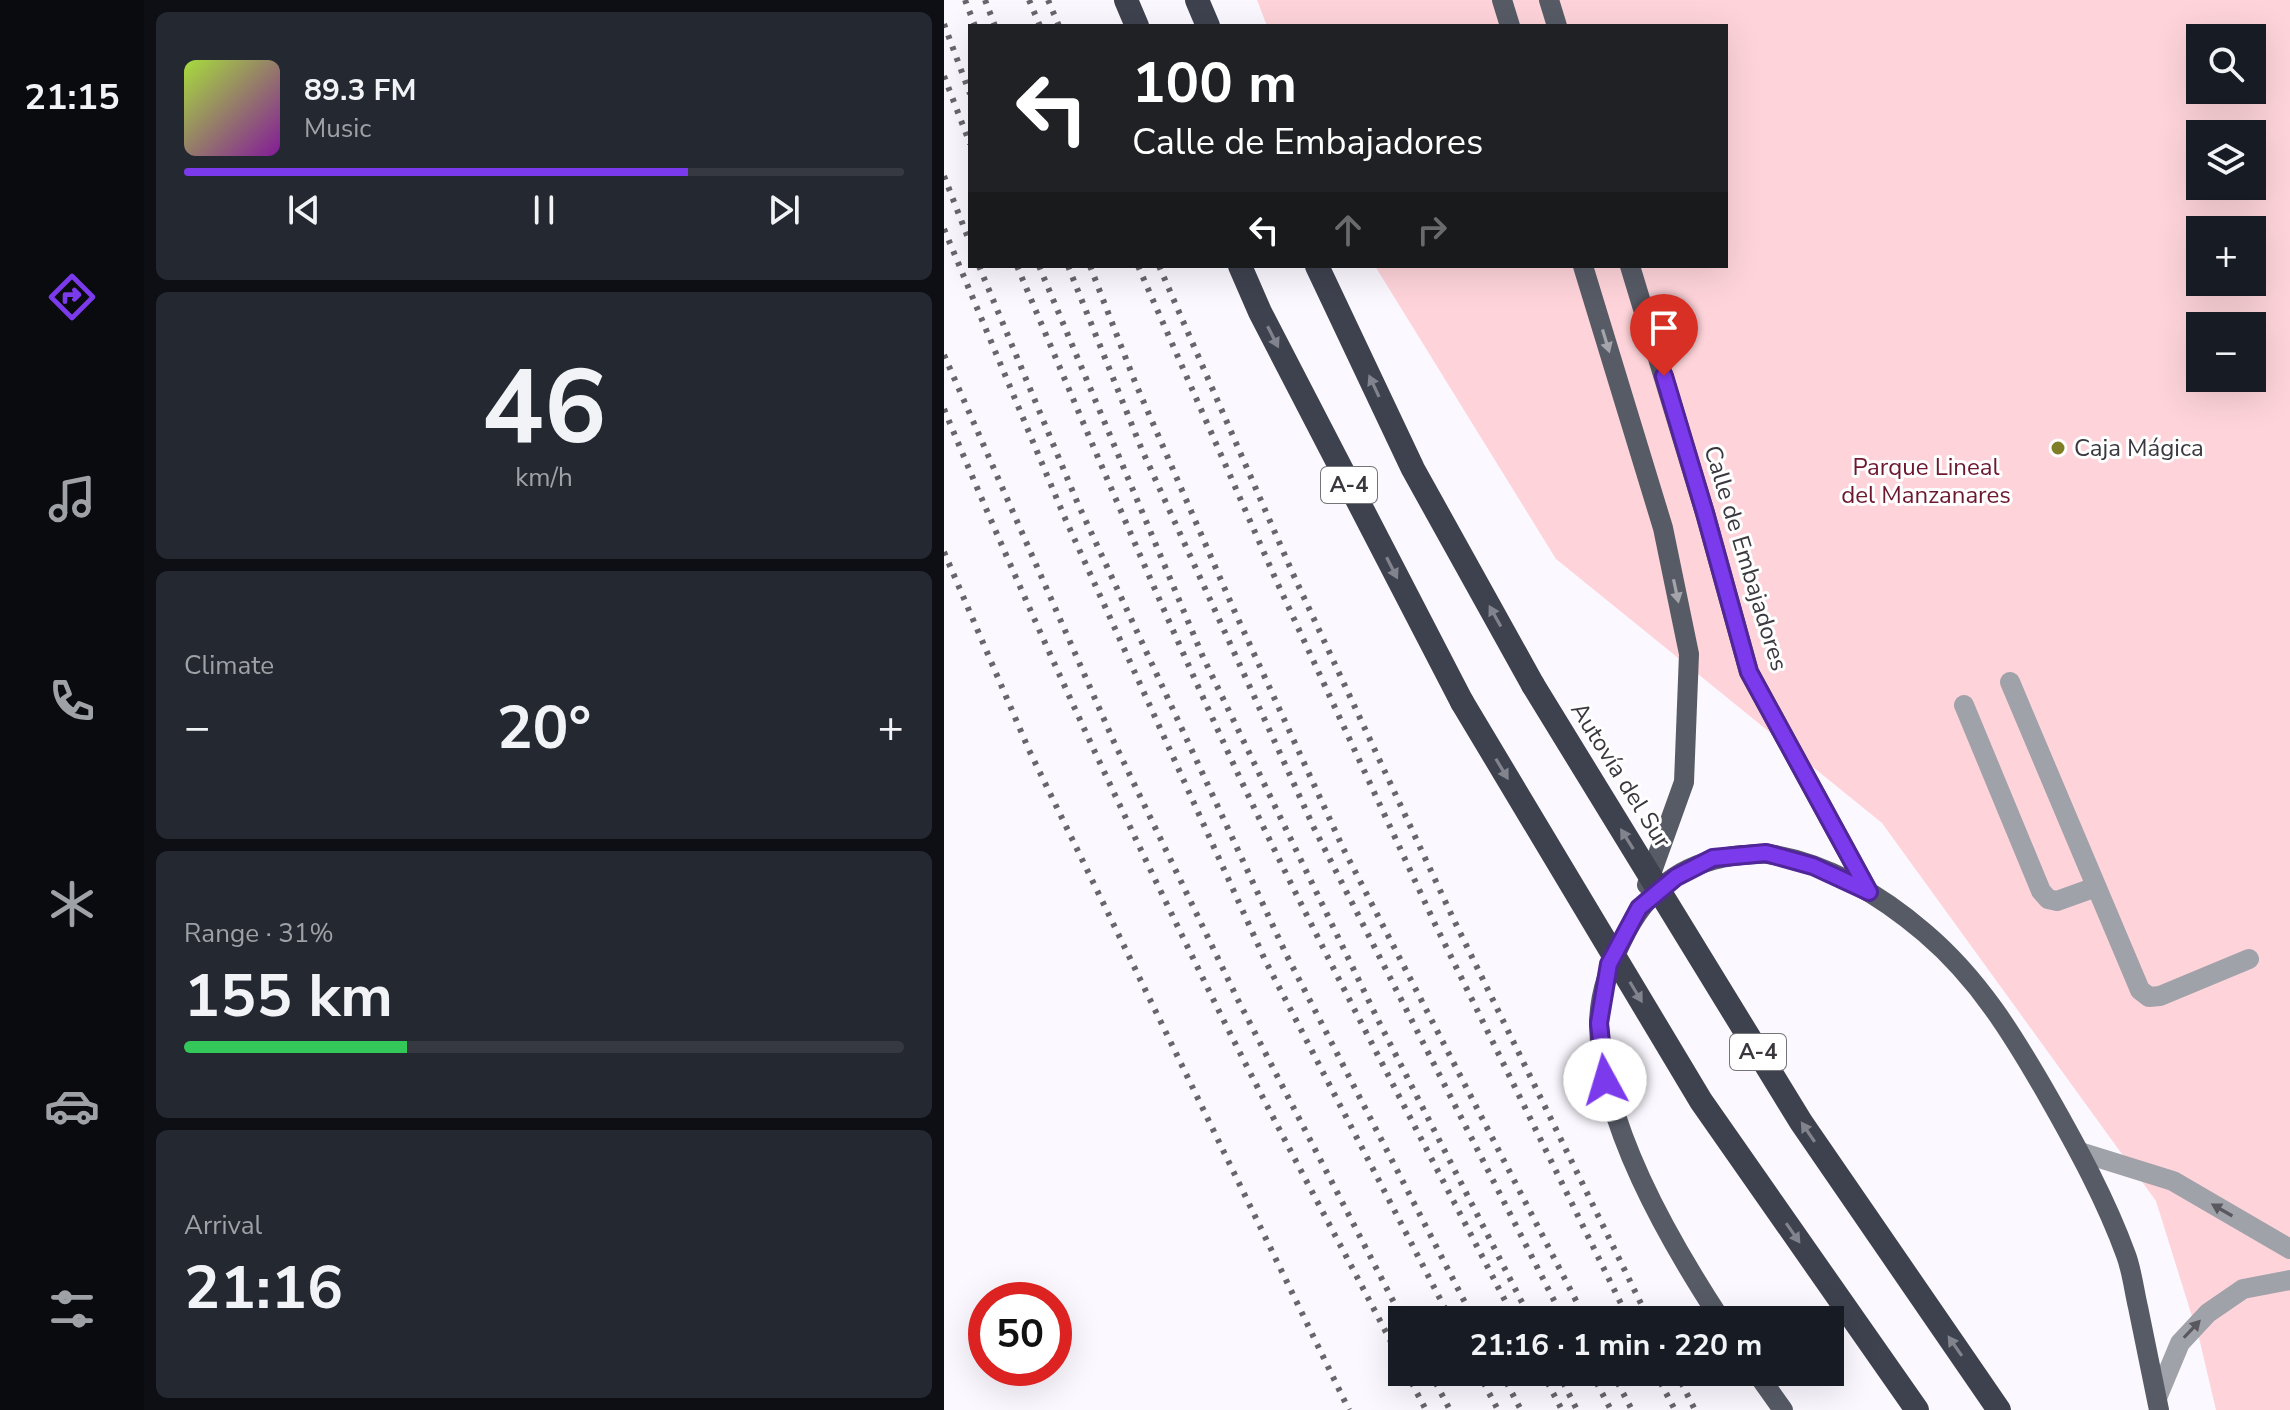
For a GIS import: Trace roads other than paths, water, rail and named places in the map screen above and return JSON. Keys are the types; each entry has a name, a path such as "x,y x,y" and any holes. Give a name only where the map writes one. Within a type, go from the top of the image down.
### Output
{"highway":[{"path":"1126,0 1136,24"},
{"path":"1197,0 1207,24"},
{"name":"A-4","path":"1241,268 1260,312 1462,702 1701,1101 1917,1410"},
{"name":"Autovía del Sur","path":"1318,268 1413,469 1533,685 1801,1122 1999,1410"}],"main road":[{"path":"1502,0 1509,24"},
{"path":"1549,0 1556,24"},
{"path":"1584,268 1663,528 1689,654 1684,782 1639,908 1609,964 1599,1023 1605,1080 1638,1176 1712,1306"},
{"name":"Calle de Embajadores","path":"1631,268 1705,513 1749,672 1869,892"},
{"path":"1639,908 1657,891 1694,866 1713,858 1766,853 1813,866 1869,892 1927,934 1978,986 2019,1045 2080,1152 2128,1258 2158,1404"},
{"path":"1766,1386 1783,1410"}],"lane":[{"path":"2010,682 2140,990 2149,997 2160,996 2249,959"},
{"path":"1964,705 2041,891 2048,899 2057,901 2096,887"},
{"path":"2080,1152 2173,1181 2290,1249"},
{"path":"2158,1404 2180,1343 2208,1313 2243,1289 2290,1280"}],"railway":[{"path":"965,0 974,24"},
{"path":"985,0 994,24"},
{"path":"1029,0 1039,24"},
{"path":"1048,0 1058,24"},
{"path":"944,24 968,89"},
{"path":"944,76 968,139"},
{"path":"944,176 968,238"},
{"path":"944,229 1064,516 1265,960 1444,1306"},
{"path":"980,268 1078,504 1286,954 1467,1306"},
{"path":"1018,268 1153,586 1239,776 1340,981 1508,1306"},
{"path":"1040,268 1203,657 1379,1022 1524,1306"},
{"path":"1069,268 1142,450 1314,828 1557,1306"},
{"path":"1091,268 1135,382 1234,610 1343,848 1579,1306"},
{"path":"1139,268 1276,580 1435,924 1622,1306"},
{"path":"1160,268 1293,574 1452,916 1642,1306"},
{"path":"944,355 1114,742 1238,1000 1396,1306"},
{"path":"944,409 1042,636 1146,861 1240,1054 1388,1336"},
{"path":"944,552 1029,750 1349,1410"},
{"path":"1413,1386 1426,1410"},
{"path":"1437,1386 1450,1410"},
{"path":"1485,1386 1498,1410"},
{"path":"1508,1386 1521,1410"},
{"path":"1549,1386 1562,1410"},
{"path":"1565,1386 1577,1410"},
{"path":"1598,1386 1611,1410"},
{"path":"1619,1386 1632,1410"},
{"path":"1662,1386 1675,1410"},
{"path":"1683,1386 1695,1410"}],"place":[{"name":"Caja Mágica","path":"2058,448"}],"park label":[{"name":"Parque Lineal del Manzanares","path":"1926,481"}]}
